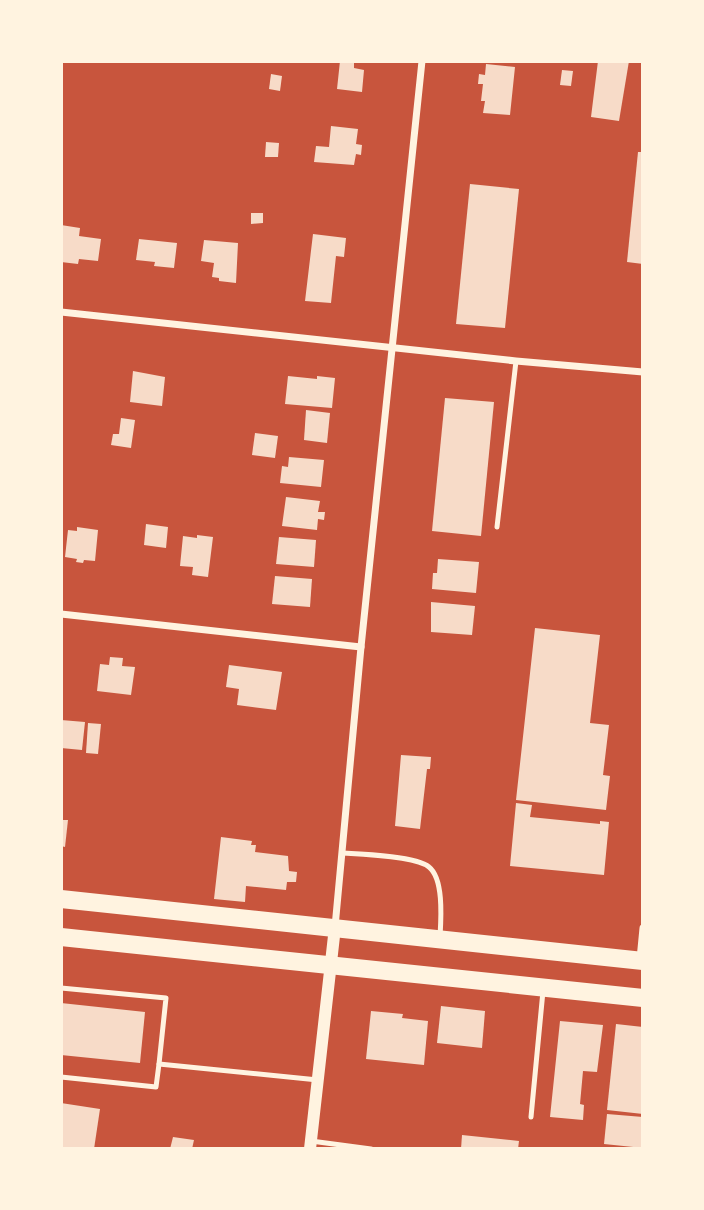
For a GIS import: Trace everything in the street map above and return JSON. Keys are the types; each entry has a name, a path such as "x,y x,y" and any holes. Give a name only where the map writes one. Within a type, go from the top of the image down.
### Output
{"main road":[{"path":"61,899 641,961"},
{"path":"61,937 643,998"}],"street":[{"path":"311,1145 422,61"},
{"path":"61,312 643,372"},
{"path":"61,614 361,647"},
{"path":"641,961 643,928"}],"lane":[{"path":"497,527 516,361"},
{"path":"342,853 419,862 430,867 439,891 439,939"},
{"path":"61,988 166,998 156,1087 61,1077"},
{"path":"531,1117 543,988"},
{"path":"159,1064 318,1080"},
{"path":"311,1145 371,1149"}],"building":[{"path":"340,61 354,61 354,68 364,70 362,92 337,89"},
{"path":"598,61 629,61 619,121 591,117"},
{"path":"486,64 515,67 510,115 483,113 483,84 478,84 479,74 485,75"},
{"path":"562,70 573,71 571,86 560,85"},
{"path":"271,74 282,76 280,91 269,89"},
{"path":"331,126 358,129 356,144 362,145 361,155 356,154 354,165 314,162 316,146 329,147"},
{"path":"266,142 279,143 278,157 265,157"},
{"path":"638,152 643,152 643,264 627,262"},
{"path":"470,184 519,189 505,328 456,324"},
{"path":"251,213 263,213 263,223 251,224"},
{"path":"61,225 80,228 79,236 101,239 98,261 79,259 78,264 61,262"},
{"path":"313,234 346,238 344,257 336,256 331,303 305,301"},
{"path":"139,239 177,243 174,268 154,266 155,262 136,260"},
{"path":"204,240 238,243 236,283 219,281 219,278 212,277 214,263 201,261"},
{"path":"133,371 165,377 162,406 130,402"},
{"path":"288,376 335,378 332,408 285,404"},
{"path":"445,398 494,402 481,536 432,531"},
{"path":"306,410 330,413 327,443 304,440"},
{"path":"121,418 135,420 131,448 111,445 113,434 119,434"},
{"path":"255,433 278,436 275,458 252,455"},
{"path":"289,457 324,460 321,487 280,483 282,466 288,467"},
{"path":"286,497 320,501 318,512 325,512 324,520 318,519 317,530 282,526"},
{"path":"146,524 168,527 166,548 144,545"},
{"path":"77,527 98,530 95,561 84,560 83,563 65,557 68,530 77,531"},
{"path":"197,535 213,537 208,577 192,575 193,567 180,566 183,536 197,538"},
{"path":"279,537 316,540 314,567 276,564"},
{"path":"438,559 479,562 476,593 432,589 433,573 437,573"},
{"path":"275,576 312,579 310,607 272,604"},
{"path":"431,602 475,606 472,635 431,632"},
{"path":"535,628 600,635 590,723 609,725 603,775 610,776 606,810 516,800"},
{"path":"110,657 123,658 122,666 135,667 131,695 97,691 100,664 109,665"},
{"path":"229,665 282,672 276,710 237,705 239,689 226,687"},
{"path":"61,720 85,722 82,750 61,748"},
{"path":"88,723 101,724 98,754 86,753"},
{"path":"401,755 431,757 430,769 427,769 420,829 395,826"},
{"path":"516,803 532,805 530,817 600,824 600,821 609,822 604,875 510,866"},
{"path":"61,820 68,820 65,847 61,846"},
{"path":"221,837 252,841 251,845 256,845 255,852 288,856 289,871 297,872 296,882 287,882 286,890 246,886 245,902 214,899"},
{"path":"61,1003 145,1012 140,1063 61,1055"},
{"path":"441,1006 485,1011 482,1048 437,1043"},
{"path":"371,1011 403,1014 402,1018 428,1021 424,1065 366,1059"},
{"path":"560,1021 603,1025 597,1072 583,1071 580,1104 584,1105 583,1120 550,1117"},
{"path":"616,1024 643,1027 643,1114 607,1110"},
{"path":"61,1103 100,1109 94,1149 61,1149"},
{"path":"607,1114 643,1117 643,1148 604,1144"},
{"path":"462,1135 519,1141 518,1149 461,1149"},
{"path":"173,1137 194,1140 192,1149 170,1149"}]}
